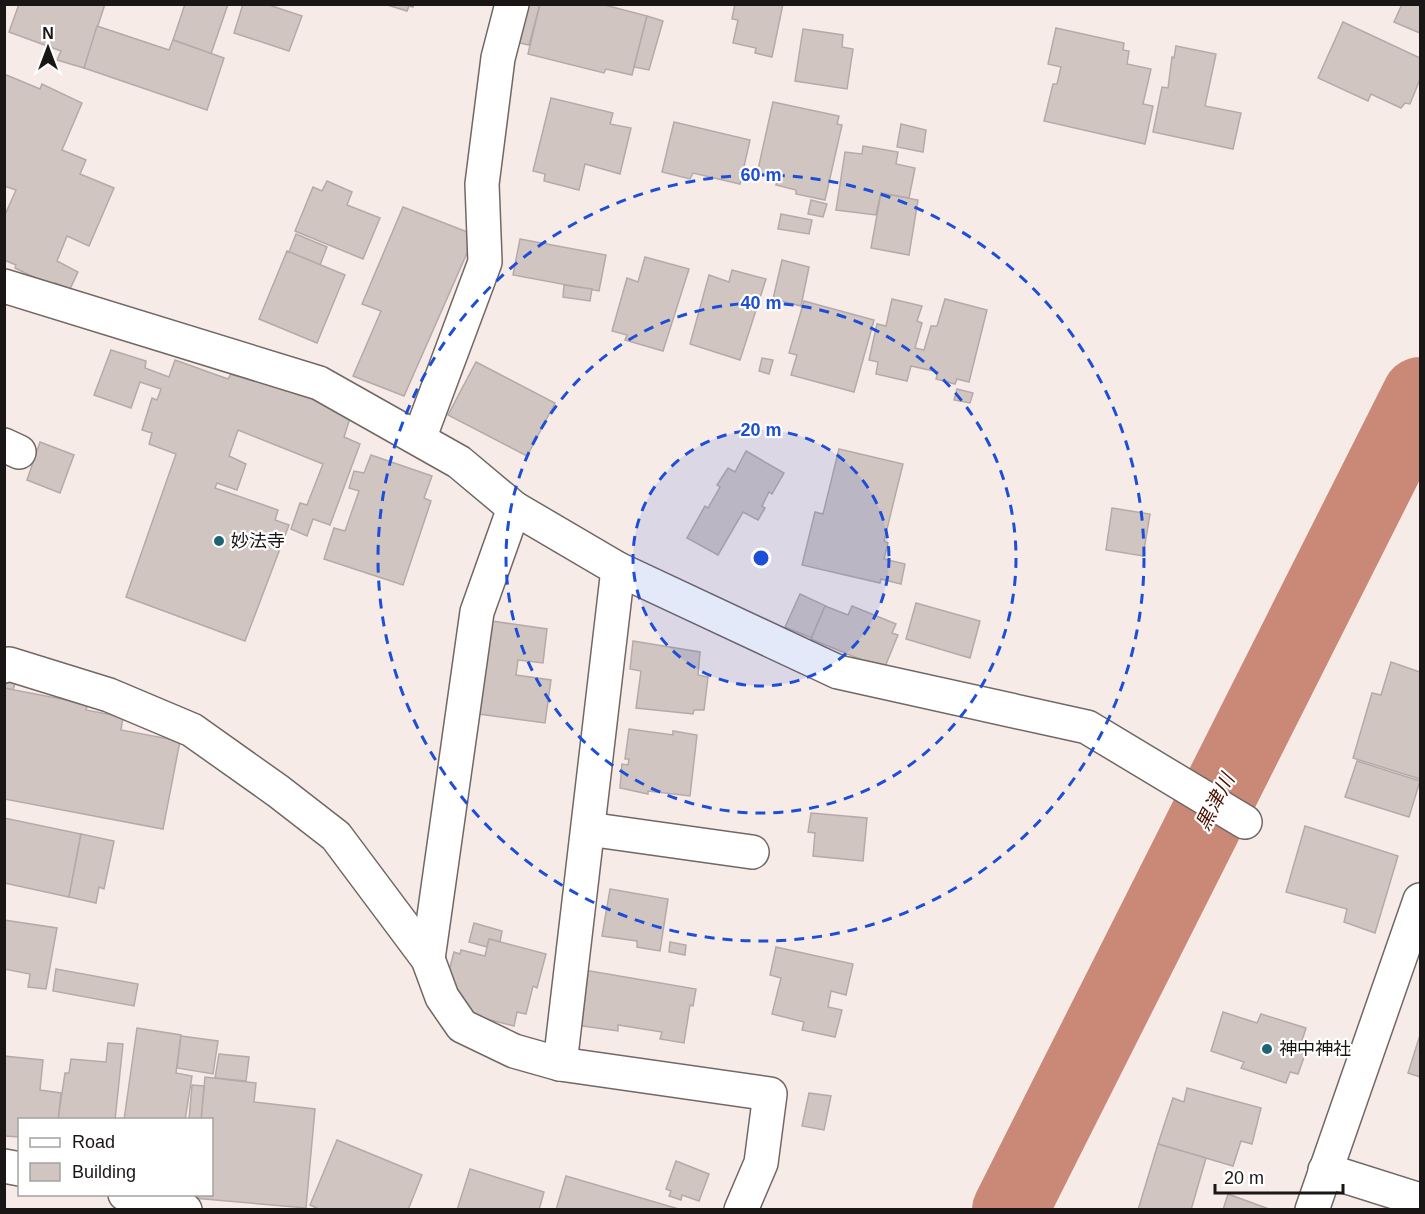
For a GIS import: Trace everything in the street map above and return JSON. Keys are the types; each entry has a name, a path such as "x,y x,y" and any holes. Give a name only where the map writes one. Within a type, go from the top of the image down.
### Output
{"street":[{"path":"419,439 485,262 482,184 498,58 512,4"},
{"path":"4,286 319,383 459,462 514,508 618,569 838,672 1087,727 1245,822"},
{"path":"428,959 477,612 514,508"},
{"path":"560,1064 618,569"},
{"path":"4,666 9,664 110,695 192,730 278,791 336,836 428,959 442,997 462,1026 514,1052 560,1064 770,1094 760,1163 741,1209"},
{"path":"588,829 752,852"},
{"path":"1312,1209 1420,900"},
{"path":"1325,1170 1420,1200"},
{"path":"133,1196 185,1209"}],"building":[{"path":"19,4 105,4 84,68 57,60 61,51 9,32"},
{"path":"185,4 228,4 211,54 173,40"},
{"path":"243,4 266,4 302,16 289,51 234,33"},
{"path":"384,4 414,4 413,7 409,6 407,11"},
{"path":"524,4 540,4 529,45 515,42"},
{"path":"540,4 601,4 647,16 632,75 606,69 604,73 528,54"},
{"path":"735,4 783,4 772,57 755,53 756,48 733,43 738,20 732,19"},
{"path":"1402,4 1420,4 1420,33 1394,22"},
{"path":"647,16 663,21 649,70 634,67"},
{"path":"1343,22 1420,58 1420,79 1410,104 1405,103 1401,108 1371,94 1368,101 1318,78"},
{"path":"97,26 169,50 173,40 224,58 207,110 84,68"},
{"path":"1056,28 1124,43 1123,50 1129,51 1127,64 1151,69 1143,104 1153,106 1145,144 1044,121 1053,84 1057,84 1061,67 1048,64"},
{"path":"803,29 843,35 842,47 853,49 847,89 795,81"},
{"path":"1176,46 1216,54 1205,106 1241,113 1233,149 1153,132 1162,87 1168,88 1172,57 1174,58"},
{"path":"4,74 40,89 42,84 82,103 62,150 86,160 80,174 114,188 89,246 67,236 57,261 78,272 70,289 55,283 54,287 15,268 16,265 4,260 4,217 16,190 4,186"},
{"path":"551,98 613,113 610,124 631,128 620,174 585,164 579,190 544,181 545,174 533,171"},
{"path":"773,102 839,116 837,124 842,125 825,200 796,194 796,190 776,185 778,178 757,174"},
{"path":"674,122 750,140 740,184 693,173 690,179 662,172"},
{"path":"901,124 926,130 923,152 897,147"},
{"path":"863,146 898,152 896,164 915,168 909,198 881,193 876,215 836,210 845,152 862,154"},
{"path":"327,181 352,192 347,205 380,218 363,259 295,231 313,187 322,191"},
{"path":"881,193 918,200 909,255 871,248"},
{"path":"811,200 827,204 823,217 808,214"},
{"path":"403,207 475,235 404,396 353,376 381,311 362,304"},
{"path":"781,214 812,220 809,234 778,229"},
{"path":"296,234 327,247 320,265 289,252"},
{"path":"520,239 606,255 599,291 513,275"},
{"path":"287,251 345,275 317,343 259,319"},
{"path":"645,257 689,269 663,351 625,340 627,335 612,331 627,278 638,282"},
{"path":"782,260 809,267 801,306 773,299"},
{"path":"732,270 766,279 740,360 690,344 709,275 729,282"},
{"path":"564,285 592,289 590,301 563,297"},
{"path":"892,299 922,306 917,321 922,323 915,348 924,350 931,326 937,326 945,299 987,310 969,382 957,379 955,384 936,379 938,372 911,366 907,381 876,374 878,362 869,360 877,324 886,326"},
{"path":"804,301 874,320 854,392 791,375 797,355 789,353"},
{"path":"111,350 146,361 145,368 169,377 175,360 228,379 231,374 237,376 238,372 352,412 344,437 360,444 330,525 313,519 307,536 291,529 300,503 307,505 323,464 238,430 229,456 246,464 237,490 217,483 215,488 278,510 275,520 289,525 245,641 126,597 176,454 149,444 152,433 142,430 152,398 157,400 161,389 140,382 131,408 94,395"},
{"path":"762,358 773,360 769,374 759,371"},
{"path":"476,362 555,403 527,456 448,415"},
{"path":"957,389 973,393 970,403 954,400"},
{"path":"40,442 74,455 60,493 27,480"},
{"path":"839,449 903,464 884,541 888,543 884,559 905,564 901,584 881,579 880,583 802,565 815,512 823,514"},
{"path":"746,451 784,473 772,494 769,492 762,506 765,508 758,520 743,512 718,555 687,538 705,506 708,508 720,487 717,485 728,468 735,472"},
{"path":"371,455 432,476 424,498 431,501 403,585 324,559 334,528 345,531 359,491 349,488 354,471 364,473"},
{"path":"1112,508 1150,514 1143,556 1106,550"},
{"path":"800,594 826,606 812,638 785,627"},
{"path":"916,603 980,621 970,658 906,639"},
{"path":"825,606 848,615 852,606 896,624 892,633 898,635 884,669 811,639"},
{"path":"492,621 547,629 543,663 518,660 516,675 551,680 545,723 479,714"},
{"path":"633,641 700,652 698,675 708,677 704,710 694,710 693,714 636,708 641,671 630,669"},
{"path":"1391,662 1420,672 1420,779 1353,758 1372,693 1381,695"},
{"path":"4,681 15,683 13,690 4,688"},
{"path":"4,688 88,704 86,710 123,717 121,730 180,741 163,829 4,799"},
{"path":"629,729 673,735 673,731 697,735 690,796 648,791 648,794 620,788 622,764 628,765 629,759 625,759"},
{"path":"1357,761 1420,781 1409,817 1345,797"},
{"path":"811,813 867,818 863,861 813,856 815,833 808,832"},
{"path":"4,818 81,834 69,897 4,883"},
{"path":"1305,826 1398,856 1375,933 1344,922 1347,909 1286,892"},
{"path":"81,834 114,841 104,889 99,887 96,903 69,897"},
{"path":"610,889 668,899 660,951 637,947 637,941 602,936"},
{"path":"4,920 57,928 46,989 28,987 30,974 4,969"},
{"path":"474,923 502,931 500,942 489,939 487,947 469,942"},
{"path":"489,939 546,954 537,988 533,986 526,1014 517,1012 514,1026 459,1012 452,1003 456,985 446,982 454,952 460,954 461,950 485,956"},
{"path":"670,942 686,945 685,955 669,952"},
{"path":"776,947 853,964 846,995 831,991 828,1007 842,1010 835,1037 802,1030 804,1022 772,1014 781,978 770,975"},
{"path":"56,969 138,984 134,1006 53,991"},
{"path":"584,970 696,989 693,1006 690,1005 684,1043 660,1039 662,1032 618,1025 618,1031 576,1025"},
{"path":"1223,1012 1257,1023 1261,1014 1306,1028 1301,1044 1308,1046 1298,1074 1290,1072 1286,1083 1241,1068 1244,1062 1211,1051"},
{"path":"137,1028 181,1035 176,1073 192,1076 185,1118 124,1118"},
{"path":"1420,1035 1420,1077 1408,1073"},
{"path":"181,1036 218,1041 213,1074 177,1068"},
{"path":"108,1043 123,1044 115,1118 58,1118 65,1073 69,1073 71,1059 106,1062"},
{"path":"219,1054 249,1057 246,1081 215,1078"},
{"path":"4,1056 43,1060 40,1090 61,1093 58,1118 18,1118 18,1137 4,1136"},
{"path":"205,1077 256,1083 254,1102 315,1109 306,1208 193,1198 193,1196 213,1196 213,1118 201,1118"},
{"path":"192,1085 204,1086 201,1118 189,1118"},
{"path":"1187,1088 1261,1108 1252,1144 1241,1141 1233,1166 1158,1144 1173,1098 1184,1102"},
{"path":"809,1093 831,1096 824,1130 802,1126"},
{"path":"337,1140 422,1175 408,1210 321,1210 310,1205"},
{"path":"1158,1144 1206,1158 1191,1210 1138,1210"},
{"path":"676,1161 709,1174 699,1201 682,1195 681,1200 669,1196 671,1191 666,1189"},
{"path":"470,1169 544,1192 539,1210 457,1210"},
{"path":"566,1176 679,1209 679,1210 556,1210"},
{"path":"1228,1194 1272,1210 1223,1210"}],"waterway":[{"name":"黒津川","path":"1010,1210 1420,395"}],"place":[{"name":"妙法寺","path":"219,541"},
{"name":"神中神社","path":"1267,1049"}]}
